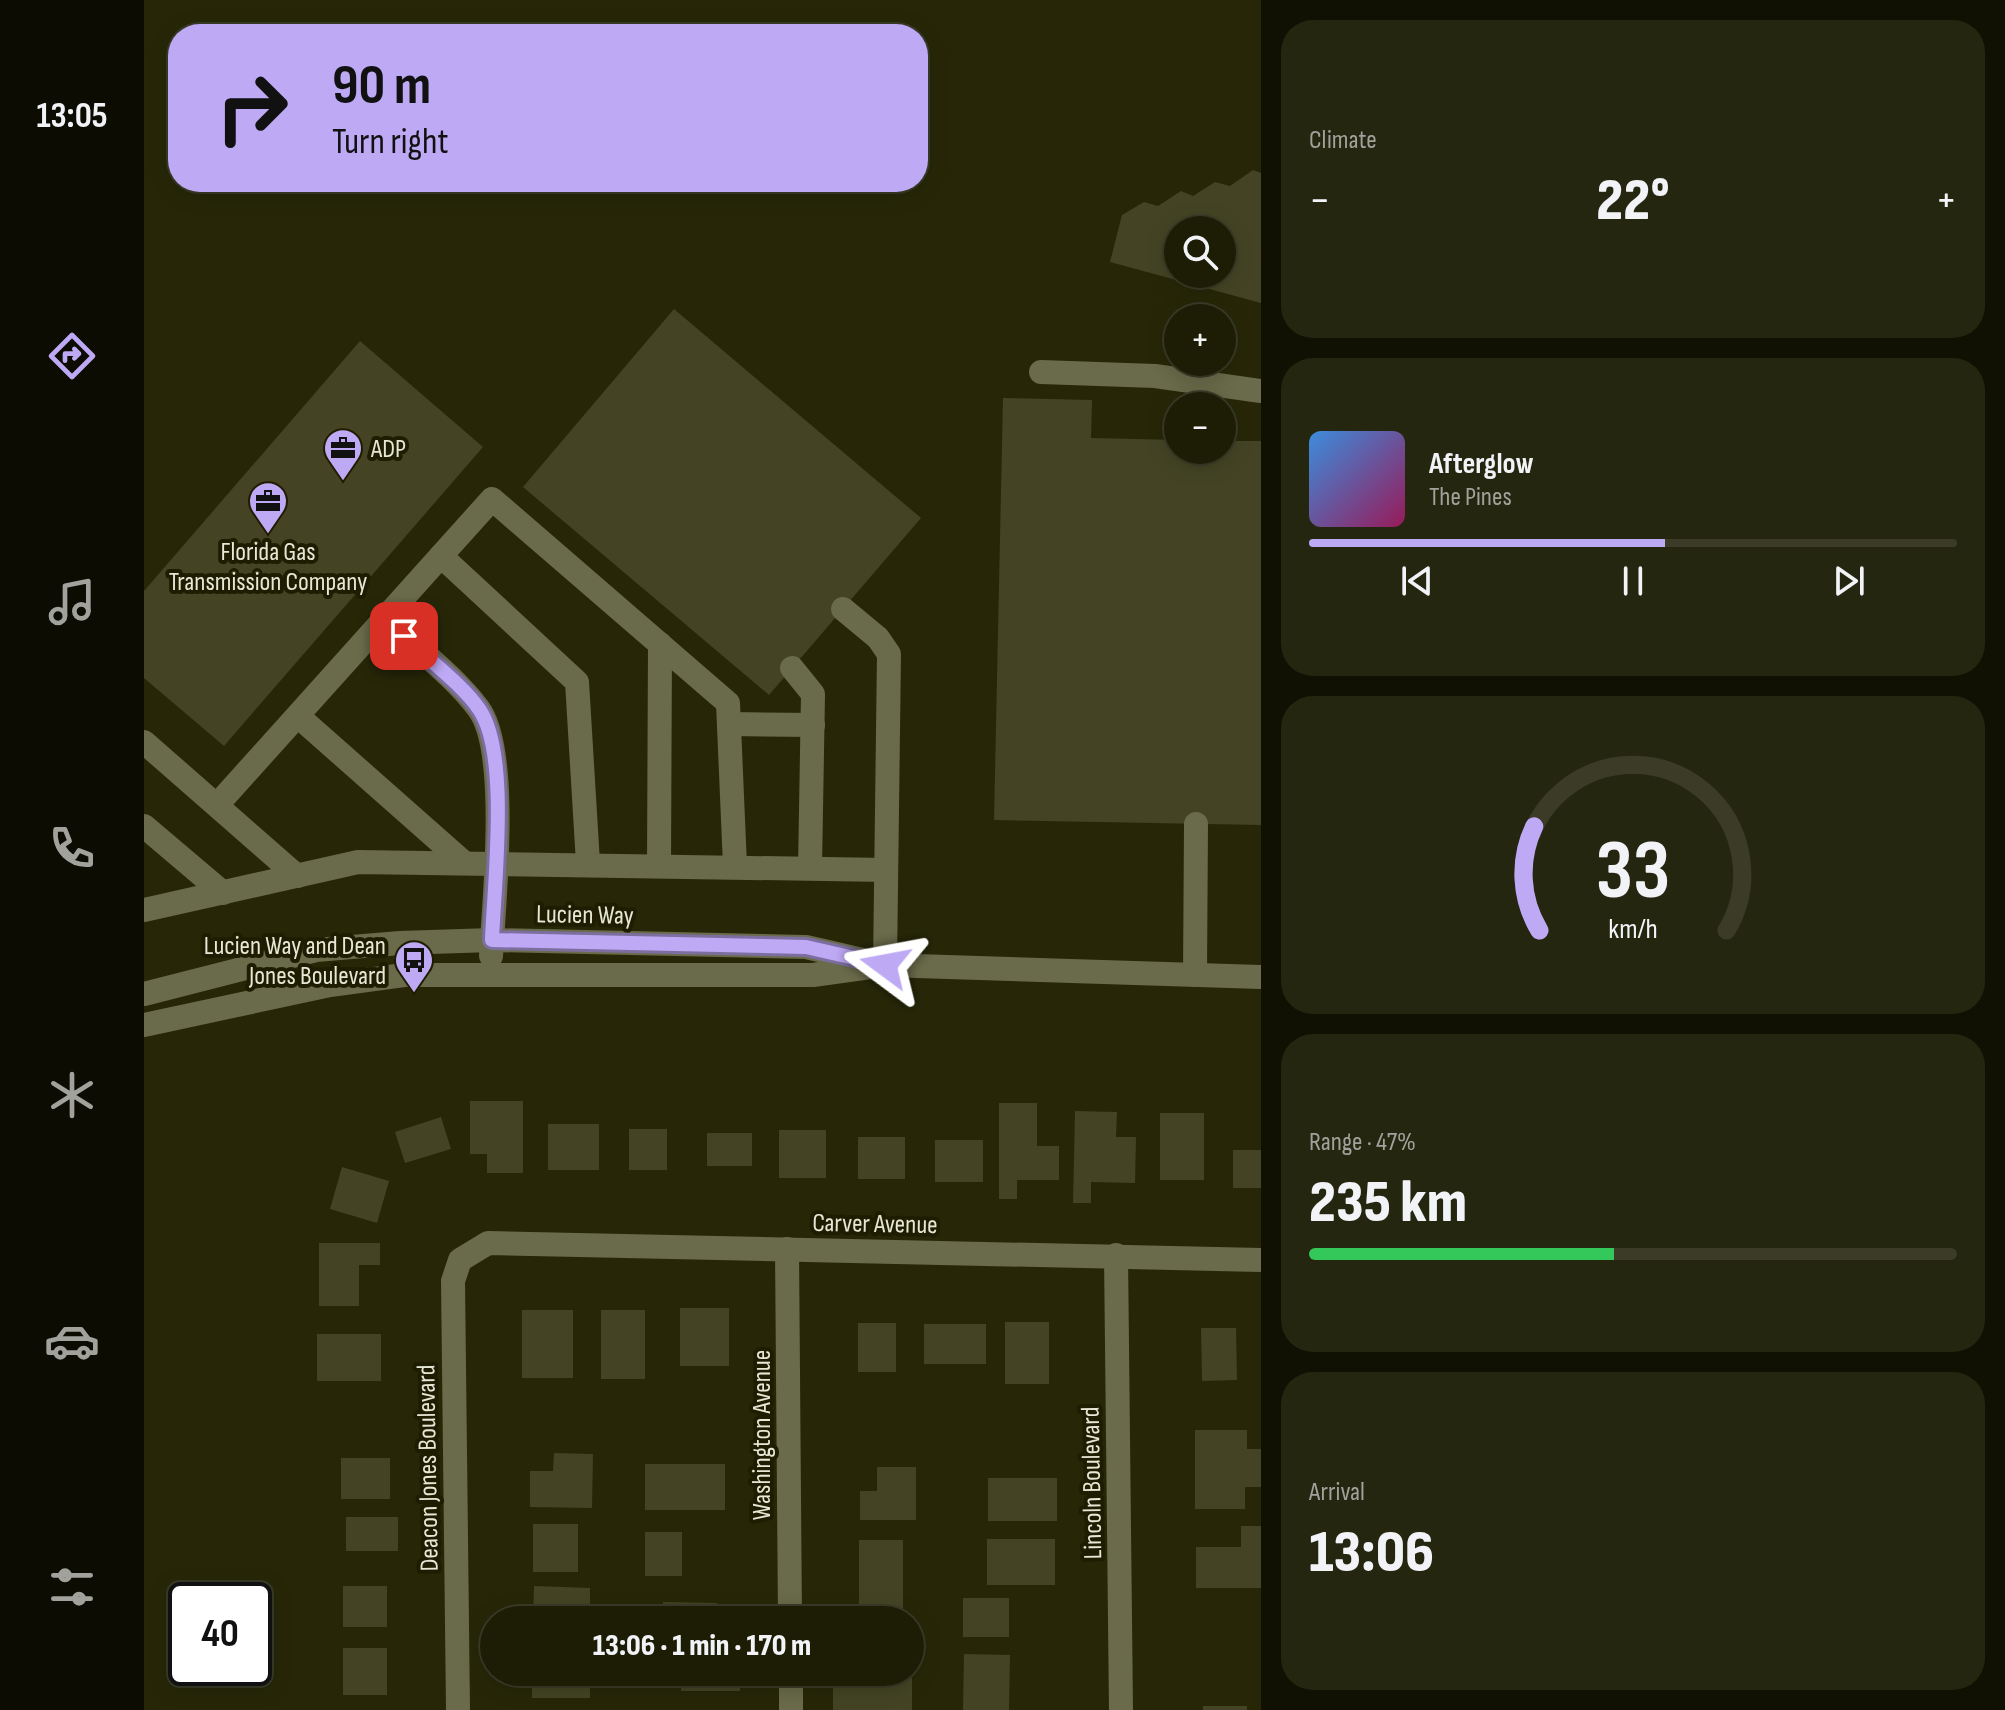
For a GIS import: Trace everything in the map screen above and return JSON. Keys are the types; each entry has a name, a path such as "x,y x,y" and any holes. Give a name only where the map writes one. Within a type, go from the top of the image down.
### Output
{"street":[{"path":"1041,372 1155,376 1261,391"},
{"path":"217,805 492,499 728,703 735,866"},
{"path":"441,556 577,682 588,863"},
{"path":"843,609 878,638 889,654 885,965"},
{"path":"385,618 479,708 488,728 497,778 490,975"},
{"path":"659,865 660,644"},
{"path":"792,668 813,694 810,868"},
{"path":"299,717 462,861"},
{"path":"729,724 813,725"},
{"path":"144,742 297,876"},
{"path":"1195,975 1196,824"},
{"path":"144,826 223,893"},
{"path":"144,910 358,862 495,861 886,870"},
{"name":"Lucien Way","path":"144,994 316,950 492,940 806,947 885,965"},
{"name":"Lucien Way","path":"144,1025 330,985 389,977 813,975 885,965 1261,977"},
{"name":"Carver Avenue","path":"488,1243 1261,1260"},
{"name":"Deacon Jones Boulevard","path":"458,1710 453,1281 460,1260 488,1243"},
{"name":"Washington Avenue","path":"787,1249 790,1606"},
{"name":"Lincoln Boulevard","path":"1116,1255 1121,1710"},
{"path":"791,1686 791,1710"}],"building":[{"path":"1253,170 1261,173 1261,303 1206,288 1236,288 1236,216 1164,216 1164,277 1110,262 1122,215 1144,202 1158,206 1181,191 1193,196 1215,182 1230,186"},
{"path":"674,309 921,518 769,695 523,487"},
{"path":"360,341 483,447 224,746 144,678 144,591"},
{"path":"1003,398 1092,400 1091,438 1164,440 1164,464 1236,464 1236,441 1261,441 1261,825 994,820"},
{"path":"470,1101 523,1101 523,1173 487,1173 487,1154 470,1154"},
{"path":"999,1103 1037,1103 1037,1146 1059,1146 1059,1180 1017,1180 1017,1199 999,1199"},
{"path":"1075,1111 1117,1112 1116,1137 1136,1137 1135,1183 1091,1182 1091,1203 1073,1203"},
{"path":"1160,1113 1204,1113 1204,1180 1160,1180"},
{"path":"441,1117 451,1149 405,1163 395,1132"},
{"path":"548,1124 599,1124 599,1170 548,1170"},
{"path":"629,1129 667,1129 667,1170 629,1170"},
{"path":"779,1130 826,1130 826,1178 779,1178"},
{"path":"707,1133 752,1133 752,1166 707,1166"},
{"path":"858,1137 905,1137 905,1179 858,1179"},
{"path":"935,1140 983,1140 983,1182 935,1182"},
{"path":"1233,1150 1261,1150 1261,1188 1233,1188"},
{"path":"342,1167 389,1181 377,1223 330,1209"},
{"path":"319,1243 380,1243 380,1265 359,1265 359,1306 319,1306"},
{"path":"680,1308 729,1308 729,1366 680,1366"},
{"path":"522,1310 573,1310 573,1378 522,1378"},
{"path":"601,1310 645,1310 645,1379 601,1379"},
{"path":"1005,1322 1049,1322 1049,1384 1005,1384"},
{"path":"858,1323 896,1323 896,1372 858,1372"},
{"path":"924,1324 986,1324 986,1364 924,1364"},
{"path":"1201,1328 1236,1328 1237,1380 1202,1381"},
{"path":"317,1334 381,1334 381,1381 317,1381"},
{"path":"1195,1430 1247,1430 1247,1449 1261,1449 1261,1487 1245,1487 1245,1509 1195,1509"},
{"path":"554,1453 593,1454 592,1508 530,1507 530,1471 553,1471"},
{"path":"341,1458 390,1458 390,1499 341,1499"},
{"path":"645,1464 725,1464 725,1510 645,1510"},
{"path":"877,1467 916,1467 916,1520 860,1520 860,1491 877,1491"},
{"path":"988,1478 1057,1478 1057,1521 988,1521"},
{"path":"346,1517 398,1517 398,1551 346,1551"},
{"path":"533,1524 578,1524 578,1572 533,1572"},
{"path":"1241,1526 1261,1526 1261,1588 1196,1588 1196,1547 1241,1547"},
{"path":"645,1532 682,1532 682,1576 645,1576"},
{"path":"987,1539 1055,1539 1055,1585 987,1585"},
{"path":"859,1540 903,1540 903,1606 859,1606"},
{"path":"343,1586 387,1586 387,1627 343,1627"},
{"path":"534,1586 590,1588 590,1606 533,1606"},
{"path":"963,1598 1009,1598 1009,1637 963,1637"},
{"path":"663,1602 717,1603 717,1606 663,1606"},
{"path":"343,1648 387,1648 387,1695 343,1695"},
{"path":"964,1654 1010,1655 1009,1710 963,1710"},
{"path":"532,1686 590,1686 590,1698 532,1698"},
{"path":"681,1686 740,1686 740,1691 681,1691"},
{"path":"833,1686 912,1686 912,1710 833,1710"},
{"path":"1203,1706 1247,1706 1247,1710 1203,1710"}],"place":[{"name":"ADP","path":"343,482"},
{"name":"Florida Gas Transmission Company","path":"268,535"},
{"name":"Lucien Way and Dean Jones Boulevard","path":"414,994"}],"route":[{"path":"404,636 479,708 493,738 497,778 492,940 806,947 885,965"}]}
